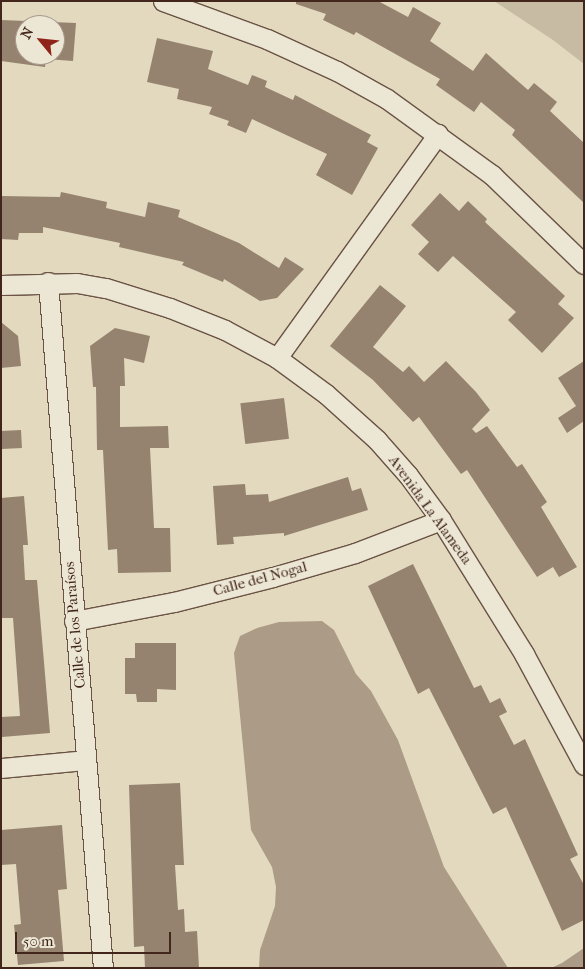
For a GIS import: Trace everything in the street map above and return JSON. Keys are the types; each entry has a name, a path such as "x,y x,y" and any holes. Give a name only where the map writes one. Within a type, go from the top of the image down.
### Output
{"street":[{"path":"163,1 267,39 337,70 387,98 492,175 584,264"},
{"path":"277,358 438,134"},
{"name":"Avenida La Alameda","path":"1,285 48,282 106,288 170,308 225,330 277,358 326,394 378,440 408,475 441,520 524,654 584,765"},
{"name":"Calle de los Paraísos","path":"48,282 103,968"},
{"name":"Calle del Nogal","path":"74,621 174,602 273,577 355,552 441,520"},
{"path":"1,768 86,760"}],"shaded area":[{"path":"494,1 584,1 584,64 553,40"},
{"path":"322,621 334,630 356,674 371,691 398,740 444,867 508,968 259,968 260,950 275,906 276,887 272,867 251,830 234,653 240,636 257,628 279,622"},
{"path":"584,948 584,968 551,968 562,963"}],"building":[{"path":"296,1 378,1 408,17 413,7 441,23 430,41 473,71 486,53 528,90 534,83 557,102 550,111 584,143 584,203 512,135 515,130 481,102 474,112 436,85 440,79 356,32 354,35 323,20 326,14 296,4"},
{"path":"1,20 15,21 15,63 1,61"},
{"path":"65,23 76,23 73,61 65,60"},
{"path":"157,38 213,51 208,69 248,85 252,75 267,81 265,87 293,100 295,95 371,135 367,142 378,148 352,195 316,175 327,154 252,119 246,133 227,125 229,121 209,114 212,107 177,99 179,89 147,82"},
{"path":"61,192 107,202 106,208 145,217 148,202 180,210 178,217 239,243 279,268 285,257 304,269 277,298 260,301 224,279 223,282 182,265 184,262 119,247 120,243 43,227 43,233 19,233 18,240 1,239 1,196 60,197"},
{"path":"440,193 459,211 468,201 487,219 485,222 565,296 558,304 574,318 542,353 508,320 516,312 453,256 438,272 418,254 429,242 411,225"},
{"path":"380,285 406,306 373,347 403,372 409,366 424,382 446,361 476,392 490,410 472,429 476,433 487,426 517,467 522,464 547,502 541,507 577,567 559,577 553,567 537,577 467,470 461,474 419,417 413,422 373,380 330,346"},
{"path":"1,322 18,336 21,366 1,368"},
{"path":"115,328 150,336 144,363 124,358 125,386 120,386 120,427 168,426 169,448 150,448 154,528 170,528 171,572 118,573 117,549 108,550 103,450 97,450 96,387 93,387 90,346"},
{"path":"584,361 584,421 567,433 558,418 576,406 558,378"},
{"path":"284,398 289,439 245,444 240,403"},
{"path":"21,430 22,448 2,449 1,431"},
{"path":"348,477 352,491 361,488 368,510 284,536 284,533 233,537 234,544 217,545 213,486 245,484 246,495 268,494 269,502"},
{"path":"24,496 28,545 23,545 25,580 37,580 50,733 2,737 1,717 20,716 13,618 1,618 1,498"},
{"path":"413,564 474,688 481,685 490,703 500,698 507,712 499,716 514,745 525,739 578,855 570,859 584,885 584,920 562,931 506,807 493,814 429,688 418,694 368,586"},
{"path":"135,643 176,643 176,690 157,689 157,702 137,702 136,694 125,694 125,658 135,658"},
{"path":"180,783 184,865 175,865 178,910 184,909 185,932 197,931 199,968 145,968 144,946 134,947 129,785"},
{"path":"62,825 67,889 58,890 64,961 18,965 14,925 21,924 16,864 1,865 1,830"}]}
